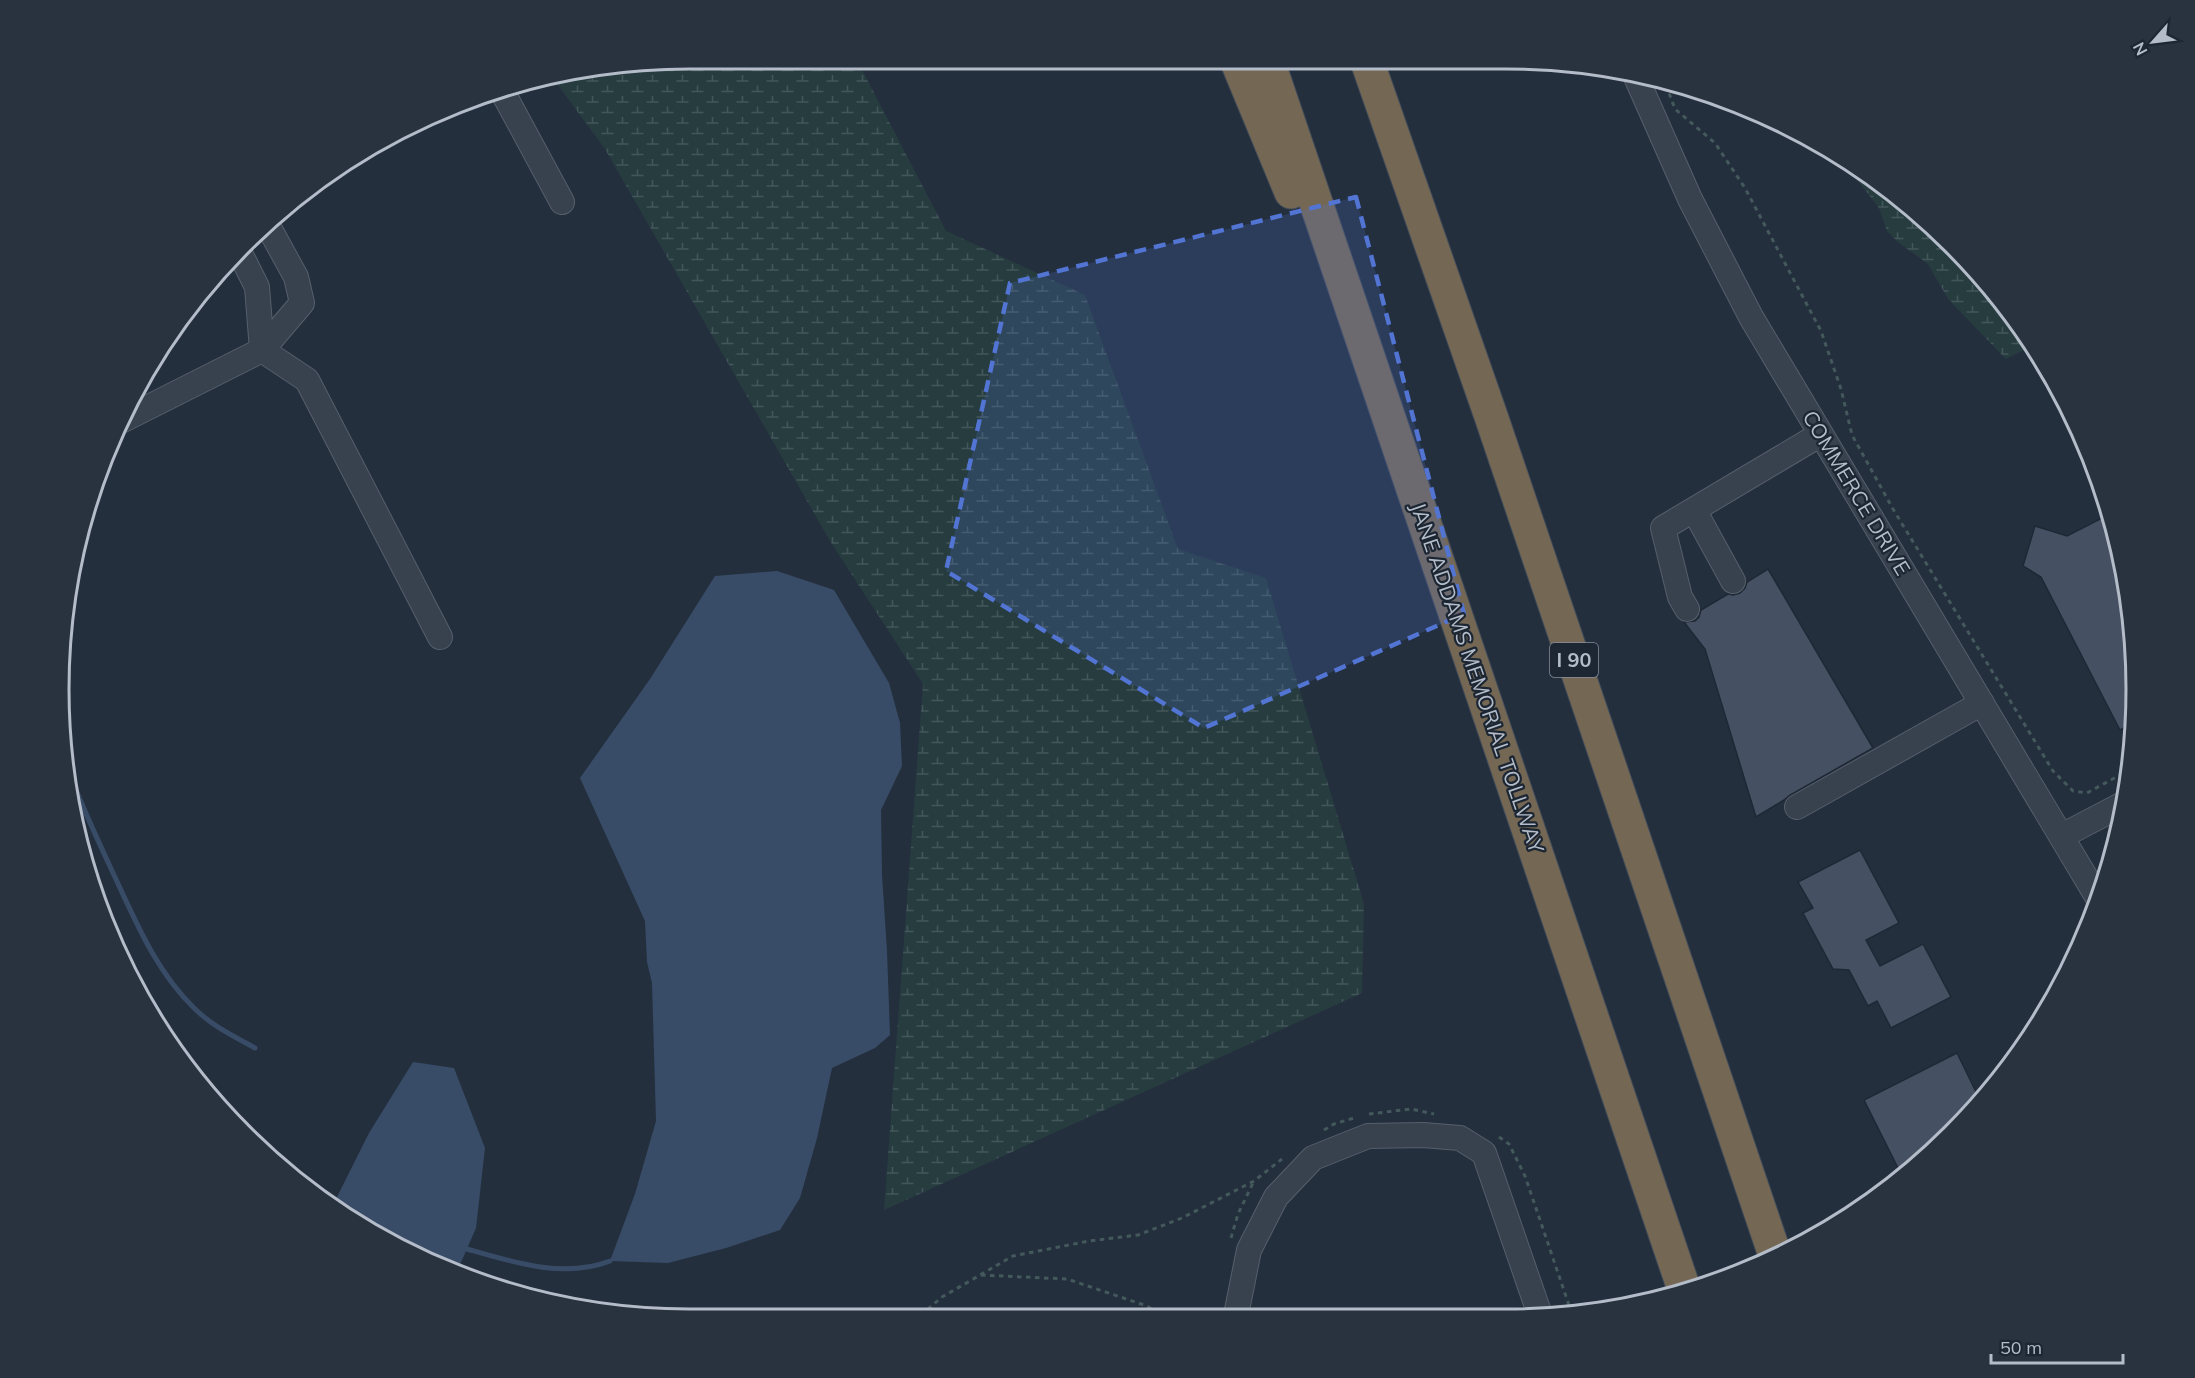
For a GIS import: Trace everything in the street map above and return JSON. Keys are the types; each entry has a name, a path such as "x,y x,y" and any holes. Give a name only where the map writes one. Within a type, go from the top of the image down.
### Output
{"highway":[{"path":"1240,69 1401,454"},
{"name":"JANE ADDAMS MEMORIAL TOLLWAY","path":"1271,69 1682,1283"},
{"name":"I 90","path":"1370,69 1492,419 1773,1248"}],"street":[{"name":"COMMERCE DRIVE","path":"1639,84 1690,199 1751,317 2093,889"},
{"path":"506,97 562,202"},
{"path":"133,415 262,350 302,303 296,277 271,232"},
{"path":"243,259 257,287 262,350"},
{"path":"262,350 307,380 440,637"},
{"path":"1686,609 1680,597 1663,528 1821,434"},
{"path":"1694,510 1733,581"},
{"path":"1797,807 1982,703"},
{"path":"2062,836 2114,809"},
{"path":"1237,1309 1250,1250 1276,1197 1313,1158 1368,1136 1424,1135 1460,1138 1484,1152 1538,1308"}],"path":[{"path":"1668,91 1675,109 1715,143 1745,188 1821,331 1841,389 1852,435 1899,518 2052,771 2073,791 2087,793 2120,774"},
{"path":"980,1275 1067,1279 1151,1309"}],"highlighted area":[{"path":"1356,197 1464,614 1204,728 946,571 1010,283"}],"green space":[{"path":"862,69 946,231 1085,295 1178,549 1266,578 1364,904 1362,993 884,1210 923,684 830,541 605,149 557,84 608,74 648,70"},
{"path":"1854,176 1915,223 1944,251 1972,280 2025,350 2006,359 1948,299 1928,264 1899,243 1887,231 1879,208"}],"water":[{"path":"777,571 834,590 889,683 900,723 902,766 881,810 890,1035 875,1048 832,1068 817,1138 800,1198 780,1230 726,1248 668,1263 610,1261 635,1194 656,1121 652,983 647,962 645,921 580,778 650,679 715,576"},
{"path":"413,1062 454,1068 485,1148 476,1228 460,1265 379,1226 336,1199 369,1133"}],"building":[{"path":"2102,518 2114,568 2125,648 2125,727 2120,730 2041,577 2023,566 2035,526 2067,536"},
{"path":"1768,569 1873,748 1756,817 1705,649 1684,622 1695,621 1701,610 1728,594 1740,593 1747,582"},
{"path":"1860,850 1899,923 1866,940 1880,966 1923,944 1951,997 1891,1028 1877,1001 1868,1006 1849,970 1833,969 1803,913 1813,908 1798,882"},
{"path":"1957,1053 1976,1093 1944,1127 1898,1169 1864,1100"}],"waterway":[{"path":"78,795 127,904 170,981 208,1020 255,1048"},
{"path":"467,1249 502,1259 556,1269 575,1269 610,1261"}]}
